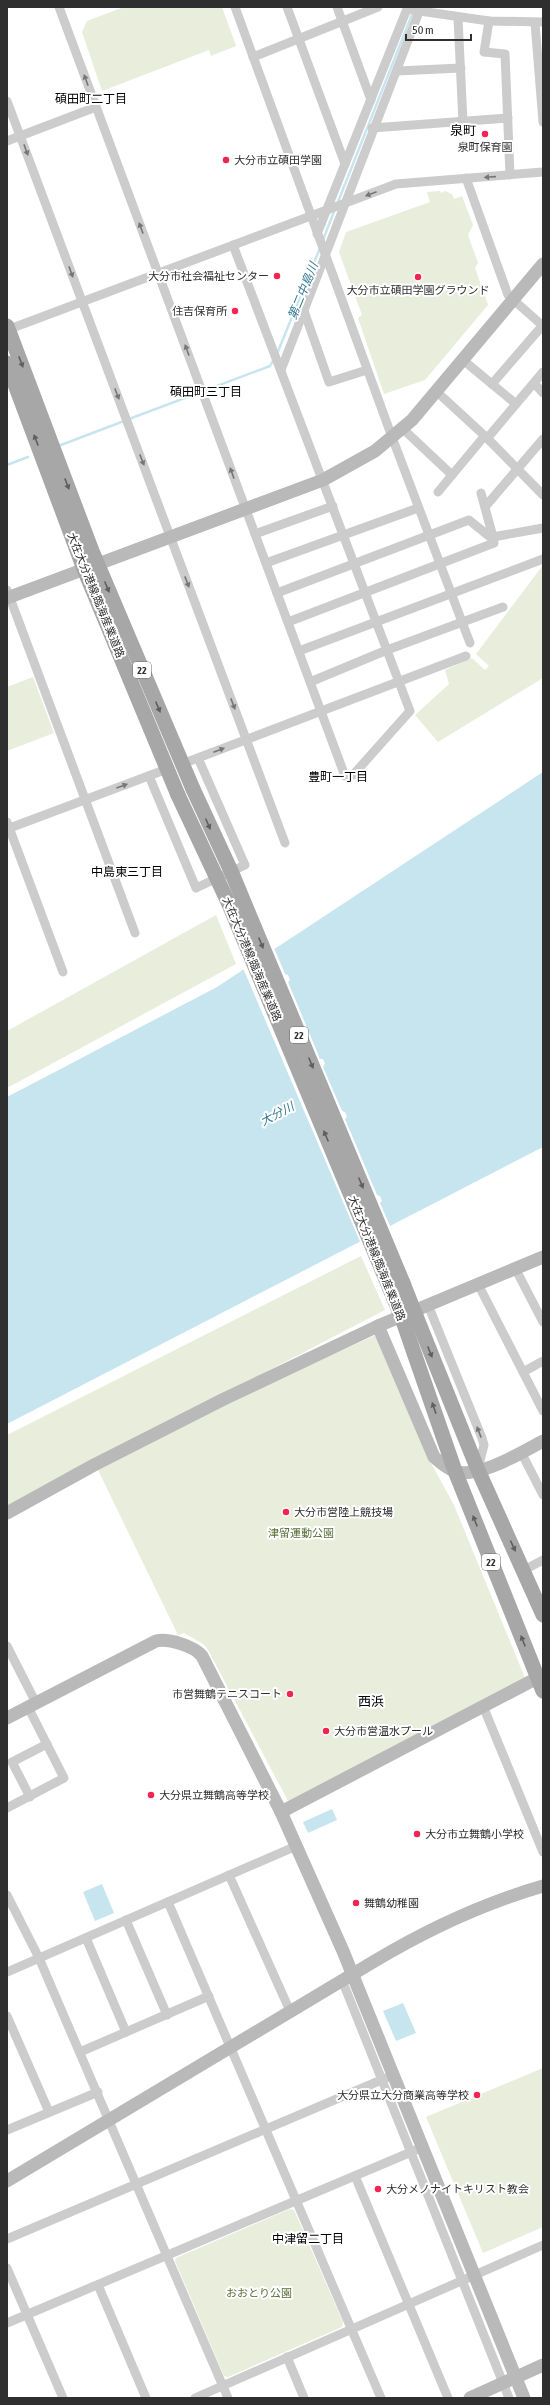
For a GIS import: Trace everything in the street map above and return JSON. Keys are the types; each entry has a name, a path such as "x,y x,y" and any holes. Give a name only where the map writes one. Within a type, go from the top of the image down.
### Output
{"main road":[{"name":"大在大分港線;臨海産業道路","path":"8,329 91,567 167,770 228,902 396,1286"},
{"name":"大在大分港線;臨海産業道路","path":"7,363 91,567 231,871 407,1313 543,1615"},
{"name":"大在大分港線;臨海産業道路","path":"407,1313 455,1471 541,1681"}],"street":[{"path":"59,7 345,776 353,775 410,711 233,245"},
{"path":"235,7 428,536 470,643"},
{"path":"287,7 345,164"},
{"path":"337,7 370,100"},
{"path":"253,56 378,7"},
{"path":"318,236 330,209 345,164 404,8 419,12 458,18 489,21 539,22 543,122"},
{"path":"279,366 304,311 343,204 397,71 419,12"},
{"path":"458,18 463,122"},
{"path":"489,21 484,52 505,54 510,175"},
{"path":"397,71 461,68"},
{"path":"7,101 285,843"},
{"path":"7,141 96,107"},
{"path":"373,129 508,118"},
{"path":"8,329 396,184 543,172"},
{"path":"466,178 508,295 543,325 492,384"},
{"path":"135,933 8,595 171,538 323,480 360,461 402,428 436,392 543,264"},
{"path":"304,311 329,382 367,370"},
{"path":"463,360 516,404"},
{"path":"438,492 482,439 486,437 543,372"},
{"path":"534,383 543,393"},
{"path":"436,392 486,437 543,495"},
{"path":"402,428 452,475"},
{"path":"485,507 543,439"},
{"path":"288,622 494,544 481,493"},
{"path":"255,534 332,506"},
{"path":"266,563 418,508"},
{"path":"277,593 469,520 493,537 543,528"},
{"path":"299,651 543,559"},
{"path":"310,682 387,650 462,624 503,607"},
{"path":"182,764 466,656"},
{"path":"149,776 196,888 244,865 198,758"},
{"path":"63,972 8,826 167,770"},
{"path":"7,1513 94,1465 224,1399 378,1326 543,1257"},
{"path":"515,1268 543,1322"},
{"path":"478,1284 543,1411"},
{"path":"428,1305 482,1438 484,1445 478,1470"},
{"path":"378,1326 434,1456 443,1465 455,1471 466,1473 500,1463 543,1441"},
{"path":"523,1372 543,1361"},
{"path":"521,1452 543,1495"},
{"path":"524,1570 543,1560"},
{"path":"7,1718 156,1641 165,1640 195,1650 202,1656 296,1846 468,2278 509,2398"},
{"path":"7,1646 47,1744 64,1778 7,1808"},
{"path":"280,1812 483,1706 541,1681"},
{"path":"483,1706 543,1852"},
{"path":"30,1797 12,1762 47,1744"},
{"path":"7,1972 296,1846"},
{"path":"229,1875 290,2011"},
{"path":"7,2182 290,2011 431,1929 506,1896 543,1886"},
{"path":"8,1901 39,1958 98,2092 228,2398"},
{"path":"168,1902 382,2398"},
{"path":"126,1920 167,2015"},
{"path":"86,1938 126,2032"},
{"path":"80,2052 209,1996"},
{"path":"7,2016 49,2112"},
{"path":"7,2239 387,2077"},
{"path":"7,2130 98,2092"},
{"path":"7,2323 417,2150"},
{"path":"355,2176 448,2398"},
{"path":"195,2398 468,2278 542,2248"},
{"path":"7,2268 63,2398"},
{"path":"468,2278 524,2398"},
{"path":"98,2285 146,2398"},
{"path":"287,2357 304,2398"},
{"path":"470,2398 543,2365"}],"green space":[{"path":"124,7 222,7 236,46 211,56 209,50 102,91 82,32 87,21"},
{"name":"大分市立碩田学園グラウンド","path":"440,191 441,193 445,191 452,194 454,199 462,196 473,225 468,235 478,263 475,268 488,305 425,380 384,394 358,318 362,315 339,252 346,232 430,202 427,192"},
{"path":"543,565 543,678 438,742 415,715 449,684 445,670 472,658 485,670 489,666 476,654"},
{"path":"33,677 54,733 7,751 7,687"},
{"path":"216,915 236,964 7,1088 7,1031"},
{"path":"361,1256 385,1310 7,1506 7,1435"},
{"name":"津留運動公園","path":"376,1335 432,1465 454,1505 525,1678 288,1801 207,1648 184,1633 178,1635 98,1470 245,1394"},
{"path":"543,2068 543,2227 483,2253 426,2117"},
{"name":"おおとり公園","path":"290,2209 294,2210 343,2322 342,2327 228,2377 224,2376 175,2261 176,2258"}],"water":[{"name":"大分川","path":"543,772 543,1147 7,1424 7,1097 217,987"},
{"path":"332,1809 337,1820 308,1833 303,1822"},
{"path":"102,1884 114,1913 95,1921 83,1892"},
{"path":"403,2003 416,2033 396,2041 383,2011"}],"pier":[{"path":"274,948 285,974 288,975 290,980 288,982 320,1059 323,1059 325,1064 323,1067 342,1111 345,1112 347,1117 345,1119 377,1195 380,1196 382,1201 380,1203 391,1228 361,1244 243,968"}],"waterway":[{"name":"第二中島川","path":"338,202 413,12"},
{"name":"第二中島川","path":"323,240 335,209"},
{"name":"第二中島川","path":"277,354 320,248"},
{"name":"第二中島川","path":"129,419 270,366 274,359"},
{"name":"第二中島川","path":"61,445 124,421"},
{"path":"7,465 28,457"}],"place":[{"name":"泉町保育園","path":"485,134"},
{"name":"大分市立碩田学園","path":"226,160"},
{"name":"大分市社会福祉センター","path":"277,276"},
{"name":"大分市立碩田学園グラウンド","path":"418,277"},
{"name":"住吉保育所","path":"235,311"},
{"name":"大分市営陸上競技場","path":"286,1512"},
{"name":"市営舞鶴テニスコート","path":"290,1694"},
{"name":"大分市営温水プール","path":"326,1731"},
{"name":"大分県立舞鶴高等学校","path":"151,1795"},
{"name":"大分市立舞鶴小学校","path":"417,1834"},
{"name":"舞鶴幼稚園","path":"356,1903"},
{"name":"大分県立大分商業高等学校","path":"477,2095"},
{"name":"大分メノナイトキリスト教会","path":"378,2189"}],"district":[{"name":"碩田町二丁目","path":"91,99"},
{"name":"泉町","path":"463,130"},
{"name":"碩田町三丁目","path":"206,392"},
{"name":"豊町一丁目","path":"338,777"},
{"name":"中島東三丁目","path":"127,872"},
{"name":"西浜","path":"371,1701"},
{"name":"中津留二丁目","path":"308,2239"}]}
